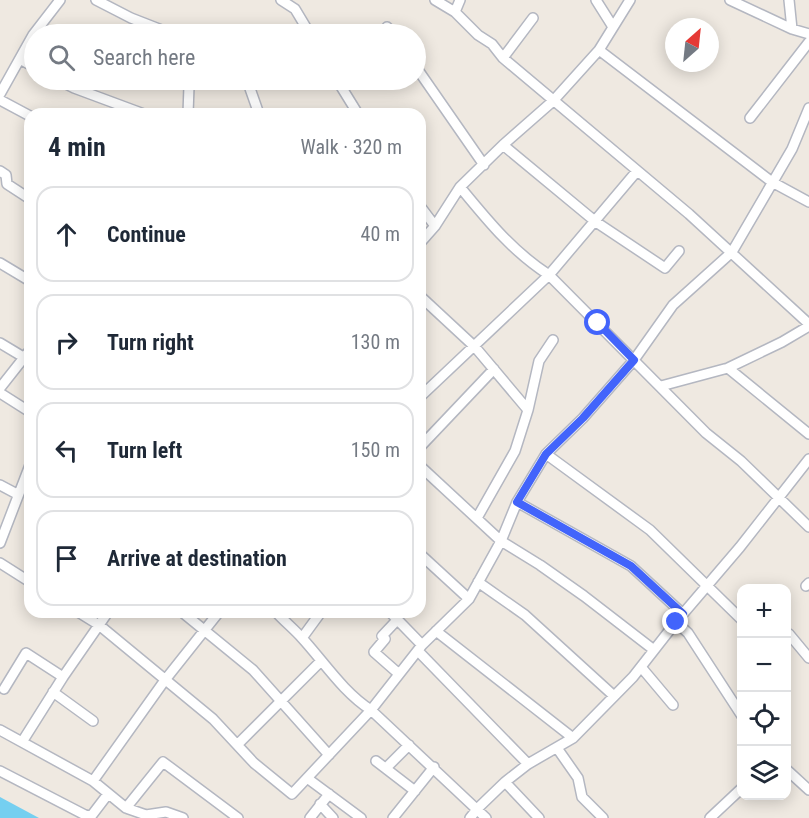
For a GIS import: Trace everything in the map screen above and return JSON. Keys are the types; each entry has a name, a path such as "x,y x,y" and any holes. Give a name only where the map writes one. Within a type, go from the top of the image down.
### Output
{"street":[{"path":"41,24 60,0"},
{"path":"96,0 146,24"},
{"path":"281,0 295,9 304,24"},
{"path":"435,0 455,12 478,35 492,44 502,58 732,252 809,325 782,342 728,368 661,386"},
{"path":"455,12 460,0"},
{"path":"596,0 613,27"},
{"path":"426,236 460,187 553,101 598,50 630,0"},
{"path":"730,0 792,29 809,34"},
{"path":"789,0 792,29"},
{"path":"502,58 533,18"},
{"path":"750,118 809,42"},
{"path":"598,50 772,182 809,202"},
{"path":"0,94 24,52"},
{"path":"20,59 24,61"},
{"path":"426,81 484,165"},
{"path":"79,90 128,108"},
{"path":"188,108 189,90"},
{"path":"251,90 257,108"},
{"path":"343,90 354,108"},
{"path":"0,100 24,113"},
{"path":"88,618 213,719 254,763 292,794 371,710 435,631 469,599 501,541 517,502 546,454 583,418 634,360 673,305 732,252 792,149 809,108"},
{"path":"503,145 596,222 665,268 679,251"},
{"path":"0,171 6,175 7,184 24,195"},
{"path":"426,392 549,275 637,171"},
{"path":"460,187 501,237 528,261 549,275 706,433 741,461 809,527"},
{"path":"426,214 435,226"},
{"path":"0,262 24,278"},
{"path":"426,302 475,347 528,410"},
{"path":"477,518 515,451 528,410 539,361 553,340"},
{"path":"0,343 24,354"},
{"path":"0,388 24,361"},
{"path":"728,368 809,434"},
{"path":"426,441 494,369"},
{"path":"0,393 24,408"},
{"path":"546,454 650,530 737,616"},
{"path":"470,818 477,808 528,764 573,738 614,696 641,667 809,459"},
{"path":"426,471 501,541 584,596 654,650"},
{"path":"1,538 24,480"},
{"path":"0,485 18,494"},
{"path":"517,502 631,566 683,614"},
{"path":"426,560 469,599"},
{"path":"0,563 24,578"},
{"path":"478,582 525,615 614,696"},
{"path":"22,742 104,618"},
{"path":"190,618 253,670 329,755"},
{"path":"93,781 165,680 214,618"},
{"path":"282,618 361,704 371,710 434,767 486,818"},
{"path":"302,638 317,618"},
{"path":"399,674 374,652 385,639 382,636 398,619 420,648 528,764"},
{"path":"676,622 688,633 737,711"},
{"path":"435,631 573,738"},
{"path":"791,636 809,658"},
{"path":"4,689 26,653 63,677"},
{"path":"238,744 321,661"},
{"path":"641,667 673,705"},
{"path":"53,692 93,721"},
{"path":"0,730 93,781 126,808 147,815 166,812 183,818"},
{"path":"386,768 409,745"},
{"path":"557,748 578,778 582,797 603,818"},
{"path":"376,761 415,791"},
{"path":"126,808 163,762 238,818"},
{"path":"393,818 434,767"},
{"path":"0,771 87,816 92,815 108,794"},
{"path":"791,774 809,790"},
{"path":"307,778 361,818"},
{"path":"505,782 539,818"},
{"path":"710,818 737,793"},
{"path":"310,818 329,794"},
{"path":"320,804 333,818"}],"water":[{"path":"0,797 39,818 0,818"}],"route":[{"path":"598,323 634,360 583,418 546,454 517,502 631,566 683,614 676,622"}]}
